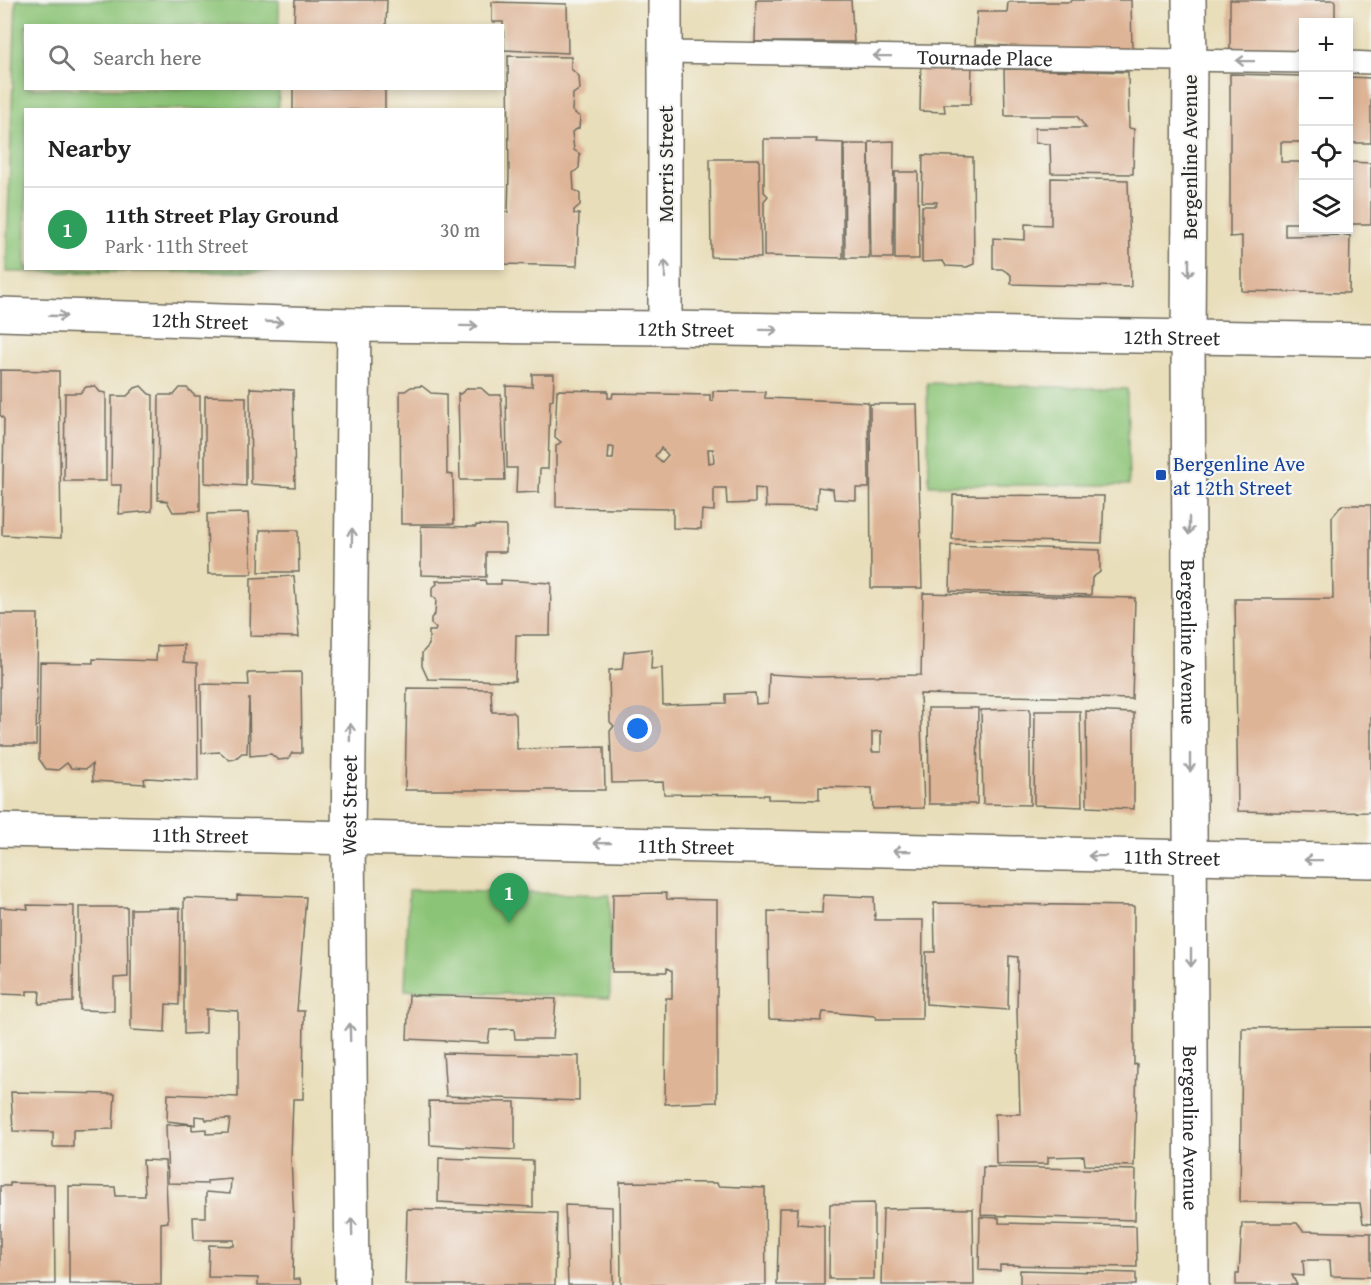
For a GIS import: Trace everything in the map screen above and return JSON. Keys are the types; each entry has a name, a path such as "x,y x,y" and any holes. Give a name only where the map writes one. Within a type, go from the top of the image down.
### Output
{"street":[{"name":"Morris Street","path":"665,0 665,328"},
{"name":"Bergenline Avenue","path":"1189,0 1192,1285"},
{"name":"12th Street","path":"0,314 354,325 1371,340"},
{"name":"West Street","path":"352,1285 348,837 354,325"},
{"name":"11th Street","path":"0,830 1371,861"}],"lane":[{"name":"Tournade Place","path":"665,52 1299,62"},
{"path":"1353,62 1371,63"}],"green space":[{"path":"16,0 279,0 279,24 24,24 24,90 279,90 278,108 24,108 24,270 277,270 277,272 6,272"},
{"path":"927,383 1127,389 1129,485 929,485"},
{"path":"409,890 610,895 610,998 405,990"}],"building":[{"path":"295,0 387,0 386,24 294,24"},
{"path":"756,0 851,0 854,42 755,42"},
{"path":"1073,0 1131,0 1132,51 1008,51 1007,46 975,44 977,12 1007,12 1008,2 1070,2"},
{"path":"1230,0 1335,0 1335,18 1299,18 1299,55 1230,53"},
{"path":"492,2 567,4 568,53 504,50 504,24 503,22 492,22"},
{"path":"508,56 571,57 571,69 579,76 580,89 573,94 572,111 580,117 579,128 572,132 574,150 580,154 579,168 573,173 574,190 580,194 580,205 574,210 574,214 579,214 577,266 504,264 504,212 508,212"},
{"path":"921,64 972,65 971,104 944,104 945,112 920,111"},
{"path":"1004,69 1128,72 1129,128 1134,129 1133,174 1051,173 1050,144 1035,143 1035,128 1086,128 1077,116 1005,116"},
{"path":"1230,74 1299,76 1299,142 1281,142 1281,162 1299,162 1299,223 1285,223 1285,236 1350,235 1349,293 1242,291 1242,236 1230,237"},
{"path":"1353,77 1371,78 1371,143 1353,143"},
{"path":"293,90 385,90 385,108 293,108"},
{"path":"764,139 817,139 816,142 843,143 843,258 764,256 764,201 768,196 764,192"},
{"path":"894,141 893,258 871,258 869,142"},
{"path":"844,144 869,144 869,258 845,258"},
{"path":"923,155 973,157 974,264 967,267 946,266 943,261 922,262 922,206 936,206 937,202 922,202"},
{"path":"710,159 759,159 761,258 711,257"},
{"path":"1353,162 1371,163 1371,224 1353,224"},
{"path":"895,172 918,172 919,259 895,259"},
{"path":"1051,178 1128,180 1131,287 1011,284 1011,275 1002,269 993,269 993,238 1025,240 1025,224 1051,225"},
{"path":"0,370 59,371 61,538 2,535 4,419 0,415"},
{"path":"532,374 554,374 553,400 550,401 548,469 540,469 539,492 516,493 517,468 507,468 506,386 532,387"},
{"path":"95,386 100,392 106,393 106,481 64,481 65,393 80,393 86,387"},
{"path":"141,386 153,395 152,511 119,514 121,485 111,485 112,396 127,396 135,388"},
{"path":"422,386 431,393 446,394 447,474 453,475 454,524 401,524 400,391"},
{"path":"180,388 187,388 195,396 200,396 200,511 173,512 167,501 158,500 159,395 174,395"},
{"path":"250,388 293,390 295,487 251,484"},
{"path":"468,388 481,388 489,395 501,395 505,480 460,480 458,393"},
{"path":"557,390 608,391 608,398 612,398 613,393 710,395 710,401 713,401 713,391 765,392 765,398 868,402 869,488 856,488 856,500 834,499 833,489 818,487 817,508 766,507 765,489 755,488 755,503 727,504 726,488 714,488 714,511 702,510 701,529 673,528 673,509 556,507 556,446 561,442 555,437","holes":["609,447 614,447 613,459 608,459","661,448 668,455 662,462 655,456","708,449 713,449 714,462 709,463"]},
{"path":"205,396 246,397 246,486 205,483"},
{"path":"870,404 917,404 922,588 871,588"},
{"path":"953,495 1104,496 1102,543 952,539"},
{"path":"1342,505 1371,505 1371,812 1238,811 1235,599 1333,599 1332,517"},
{"path":"248,513 252,574 208,574 207,514"},
{"path":"476,525 506,526 506,552 486,552 486,577 421,575 421,526 476,527"},
{"path":"260,530 298,530 299,572 259,572"},
{"path":"951,545 1100,550 1100,572 1092,578 1091,595 950,591"},
{"path":"294,576 299,637 250,636 251,578"},
{"path":"485,580 486,584 501,584 501,580 551,583 550,635 516,635 515,681 428,679 422,666 422,653 429,645 429,631 435,631 436,628 431,624 431,618 435,614 436,599 432,596 432,588 437,584 436,581"},
{"path":"923,593 1135,598 1132,699 920,694 924,808 873,809 872,788 819,787 819,800 768,799 768,795 664,794 663,782 612,783 610,731 614,726 610,722 609,670 622,669 624,652 652,649 651,669 662,668 663,705 726,703 726,694 755,693 756,704 768,703 769,674 818,677 921,675","holes":["881,731 881,752 872,752 872,732"]},
{"path":"0,614 38,614 36,745 0,745"},
{"path":"184,645 184,662 197,663 198,781 147,778 144,779 145,784 93,781 92,764 86,769 71,768 67,763 58,770 46,769 39,759 40,662 93,663 93,659 156,661 157,646"},
{"path":"301,672 302,753 292,753 288,759 278,760 271,754 250,756 249,698 247,753 242,753 235,759 229,760 220,752 202,753 201,684 249,685 248,673"},
{"path":"407,688 491,689 492,712 513,712 516,715 517,749 604,747 605,790 405,790"},
{"path":"928,708 978,708 977,804 929,804"},
{"path":"1030,709 1030,805 983,804 981,710"},
{"path":"1035,711 1080,711 1082,807 1034,805"},
{"path":"1086,711 1134,713 1134,809 1087,807"},
{"path":"666,893 667,899 717,900 717,1102 665,1104 666,998 672,998 672,971 667,968 667,972 612,972 613,894"},
{"path":"237,895 306,897 297,1011 304,1011 303,1099 293,1099 291,1158 294,1221 293,1279 300,1279 301,1285 258,1285 258,1278 208,1277 209,1245 234,1246 234,1240 194,1240 193,1217 206,1217 206,1192 230,1194 231,1179 207,1181 207,1184 168,1183 166,1125 192,1124 167,1121 168,1094 238,1097 238,1011 206,1009 206,1033 184,1034 184,898 237,900","holes":["195,1116 205,1117 206,1120 230,1119 228,1133 206,1134 206,1129 192,1130 192,1124 195,1125"]},
{"path":"823,895 874,897 875,920 923,920 922,1019 876,1019 876,1016 823,1012 821,1021 769,1019 768,911 822,913"},
{"path":"934,903 1134,906 1134,1065 1137,1064 1134,1166 1085,1165 1084,1156 1048,1157 1048,1164 996,1164 995,1114 1020,1114 1018,957 1009,956 1008,1010 926,1004 926,952 935,952"},
{"path":"27,905 74,906 73,1002 39,1004 40,991 27,991 27,995 0,994 0,907 28,909"},
{"path":"79,907 127,907 128,977 114,978 114,1011 80,1010"},
{"path":"180,908 179,1005 166,1004 165,1032 131,1030 131,909"},
{"path":"409,995 556,999 553,1039 515,1039 514,1029 490,1030 488,1043 407,1039"},
{"path":"1371,1027 1371,1224 1363,1223 1360,1203 1240,1202 1242,1028"},
{"path":"443,1053 579,1056 579,1101 446,1096"},
{"path":"11,1092 115,1094 113,1129 73,1130 73,1147 53,1147 53,1132 13,1131"},
{"path":"429,1101 515,1102 515,1150 430,1145"},
{"path":"439,1158 533,1161 533,1207 438,1202"},
{"path":"143,1160 165,1161 168,1222 161,1223 161,1285 69,1284 69,1186 115,1187 116,1196 145,1196"},
{"path":"983,1167 1136,1170 1135,1220 981,1215"},
{"path":"620,1182 717,1183 718,1186 765,1188 766,1285 621,1285"},
{"path":"10,1183 54,1184 55,1284 0,1285 0,1186 10,1186"},
{"path":"874,1203 874,1279 829,1279 830,1204"},
{"path":"565,1205 612,1207 613,1285 568,1285"},
{"path":"779,1208 798,1208 797,1224 824,1226 824,1285 777,1285"},
{"path":"407,1209 557,1213 555,1285 405,1285"},
{"path":"883,1209 973,1209 974,1285 881,1285"},
{"path":"980,1217 999,1218 999,1223 1136,1226 1137,1267 1000,1265 1000,1271 979,1270"},
{"path":"1242,1223 1297,1223 1303,1231 1371,1233 1371,1277 1331,1276 1330,1260 1303,1260 1304,1276 1292,1275 1297,1285 1236,1285 1236,1274 1239,1274"},
{"path":"1020,1270 1136,1273 1136,1285 1020,1285"}],"place":[{"name":"Bergenline Ave at 12th Street","path":"1161,475"},
{"name":"11th Street Play Ground","path":"509,923"}]}
